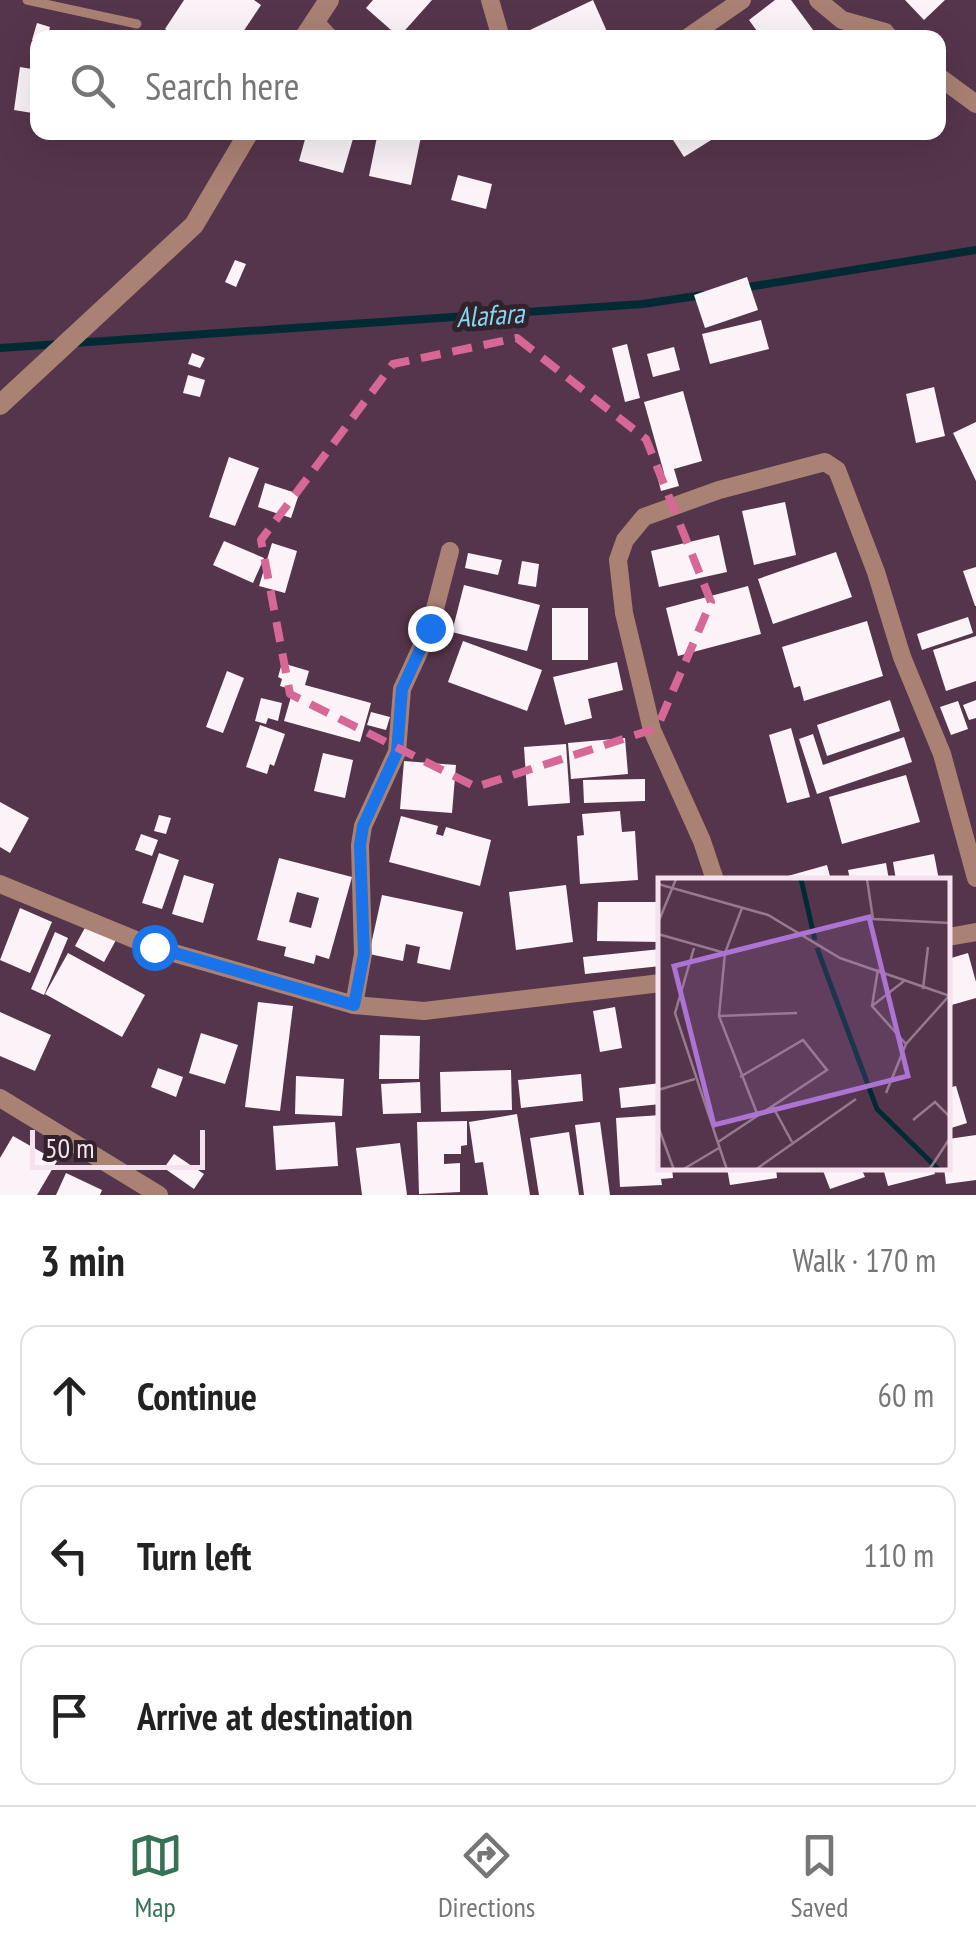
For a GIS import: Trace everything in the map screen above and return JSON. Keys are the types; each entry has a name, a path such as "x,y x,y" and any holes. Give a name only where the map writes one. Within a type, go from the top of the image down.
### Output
{"street":[{"path":"309,29 330,0"},
{"path":"490,0 499,30"},
{"path":"699,30 742,0"},
{"path":"818,0 842,20 877,30"},
{"path":"946,82 976,104"},
{"path":"0,405 194,226 244,140"},
{"path":"714,878 652,730 624,613 618,560 624,540 644,517 719,490 826,462 837,470 876,572 902,657 942,754 968,827 976,878"},
{"path":"354,1005 364,954 360,845 363,826 397,752 402,689 430,628 450,551"},
{"path":"0,887 154,947 354,1005 424,1011 658,983"},
{"path":"951,936 976,932"},
{"path":"0,1098 159,1195"}],"lane":[{"path":"27,0 137,24"}],"highlighted area":[{"path":"517,338 646,439 711,602 657,728 476,787 290,694 261,540 393,364"}],"building":[{"path":"184,0 254,0 261,5 244,30 165,29"},
{"path":"373,0 432,0 405,30 391,30 366,8"},
{"path":"593,0 606,30 530,30"},
{"path":"775,0 791,0 813,30 756,30 749,20"},
{"path":"905,0 945,0 924,20"},
{"path":"37,23 50,27 49,30 35,30"},
{"path":"20,67 30,69 30,113 14,110"},
{"path":"305,140 353,140 343,173 299,161"},
{"path":"376,140 420,140 411,185 369,176"},
{"path":"673,140 711,140 684,157"},
{"path":"458,175 492,184 486,209 451,200"},
{"path":"235,260 246,264 236,287 225,282"},
{"path":"747,277 758,310 705,328 694,295"},
{"path":"761,320 769,349 710,364 702,334"},
{"path":"627,344 640,398 625,402 612,348"},
{"path":"674,347 680,370 653,377 647,354"},
{"path":"192,353 205,358 200,368 188,364"},
{"path":"188,375 205,380 200,397 183,393"},
{"path":"934,387 945,436 916,443 906,394"},
{"path":"683,391 702,461 674,469 679,486 661,491 657,475 664,473 644,402"},
{"path":"976,422 976,481 953,433"},
{"path":"229,457 259,468 235,526 209,517"},
{"path":"265,483 299,494 291,518 258,507"},
{"path":"785,502 796,555 754,565 742,511"},
{"path":"719,535 727,572 659,587 651,551"},
{"path":"224,541 264,558 253,583 213,565"},
{"path":"272,543 297,551 285,593 259,586"},
{"path":"836,552 852,597 773,624 758,579"},
{"path":"468,553 502,560 498,575 465,568"},
{"path":"522,561 539,564 536,587 518,584"},
{"path":"976,567 976,606 975,606 963,571"},
{"path":"464,585 540,605 527,651 452,632"},
{"path":"748,586 761,634 678,656 666,608"},
{"path":"552,608 588,608 588,660 552,660"},
{"path":"968,617 973,633 922,650 917,634"},
{"path":"867,621 883,676 804,701 800,686 794,688 782,647"},
{"path":"976,636 976,681 946,691 933,650"},
{"path":"463,641 542,670 527,711 448,682"},
{"path":"617,662 623,690 588,699 592,718 565,725 553,677"},
{"path":"282,663 309,671 305,685 371,703 360,742 284,721 293,690 280,686"},
{"path":"227,671 244,678 223,733 206,727"},
{"path":"261,698 282,703 278,721 255,721"},
{"path":"890,700 900,731 827,756 817,725"},
{"path":"976,700 976,718 969,720 963,705"},
{"path":"958,701 968,729 951,735 940,707"},
{"path":"371,712 390,717 386,730 367,725"},
{"path":"260,725 285,734 274,766 270,764 267,774 246,767"},
{"path":"791,728 810,797 787,803 769,735"},
{"path":"813,734 823,765 904,737 912,762 817,794 799,739"},
{"path":"625,738 628,774 571,779 568,743"},
{"path":"566,744 570,803 528,806 524,747"},
{"path":"323,753 353,760 345,798 314,791"},
{"path":"404,761 456,765 452,813 400,809"},
{"path":"906,775 920,822 842,844 829,797"},
{"path":"645,779 645,801 584,803 583,780"},
{"path":"0,802 29,818 10,853 0,847"},
{"path":"620,811 622,832 635,831 638,880 580,884 577,836 584,835 582,814"},
{"path":"159,815 171,818 166,834 154,831"},
{"path":"401,816 438,826 436,834 443,836 446,827 491,840 480,886 389,862"},
{"path":"141,834 158,840 152,856 135,850"},
{"path":"159,853 179,860 162,909 142,903"},
{"path":"934,854 939,878 896,878 893,862"},
{"path":"279,858 352,877 329,959 316,955 314,964 284,956 286,947 257,940","holes":["297,892 319,898 311,928 289,922"]},
{"path":"886,863 889,878 850,878 848,870"},
{"path":"827,865 830,878 781,878"},
{"path":"184,875 214,884 203,923 172,914"},
{"path":"566,885 573,942 516,950 509,892"},
{"path":"382,895 463,912 450,970 417,963 420,947 406,944 403,961 369,954"},
{"path":"598,902 658,902 658,942 597,941"},
{"path":"20,908 52,922 30,973 0,960"},
{"path":"87,924 116,940 104,962 75,946"},
{"path":"55,932 68,938 44,995 31,989"},
{"path":"658,949 658,966 585,974 583,957"},
{"path":"68,953 145,995 122,1037 45,994"},
{"path":"968,953 976,998 951,1005 951,958"},
{"path":"258,1002 293,1006 280,1111 245,1107"},
{"path":"615,1007 622,1048 600,1052 593,1011"},
{"path":"0,1012 51,1035 35,1071 0,1056"},
{"path":"201,1033 238,1045 225,1084 189,1073"},
{"path":"380,1035 420,1036 419,1079 379,1079"},
{"path":"158,1068 183,1077 176,1097 151,1087"},
{"path":"511,1070 512,1110 441,1112 440,1072"},
{"path":"581,1074 583,1101 521,1108 518,1080"},
{"path":"296,1076 344,1079 342,1116 295,1114"},
{"path":"420,1082 421,1113 383,1114 381,1084"},
{"path":"658,1083 658,1104 621,1108 619,1088"},
{"path":"956,1086 967,1123 951,1128 951,1087"},
{"path":"517,1114 530,1195 488,1195 483,1162 475,1163 469,1122"},
{"path":"658,1115 658,1170 672,1170 673,1178 661,1179 662,1185 620,1187 616,1118"},
{"path":"467,1121 467,1145 461,1146 461,1154 444,1154 444,1164 460,1163 460,1192 419,1194 417,1122"},
{"path":"335,1122 338,1166 276,1170 273,1126"},
{"path":"600,1122 610,1195 584,1195 575,1125"},
{"path":"569,1132 579,1195 539,1195 530,1138"},
{"path":"976,1135 976,1180 946,1184 944,1170 951,1170 951,1139"},
{"path":"13,1136 57,1161 37,1195 0,1195 0,1158"},
{"path":"400,1143 407,1195 362,1195 356,1148"},
{"path":"174,1154 204,1174 194,1189 164,1168"},
{"path":"727,1170 776,1170 777,1178 730,1185"},
{"path":"823,1170 862,1170 865,1177 830,1189"},
{"path":"884,1170 934,1170 935,1174 888,1186"},
{"path":"66,1173 102,1190 100,1195 56,1195"}],"waterway":[{"name":"Alafara","path":"742,288 976,250"},
{"name":"Alafara","path":"74,343 643,304 703,295"},
{"name":"Alafara","path":"0,348 60,344"}],"route":[{"path":"154,947 354,1005 364,954 360,845 363,826 397,752 402,689 430,628"}]}
